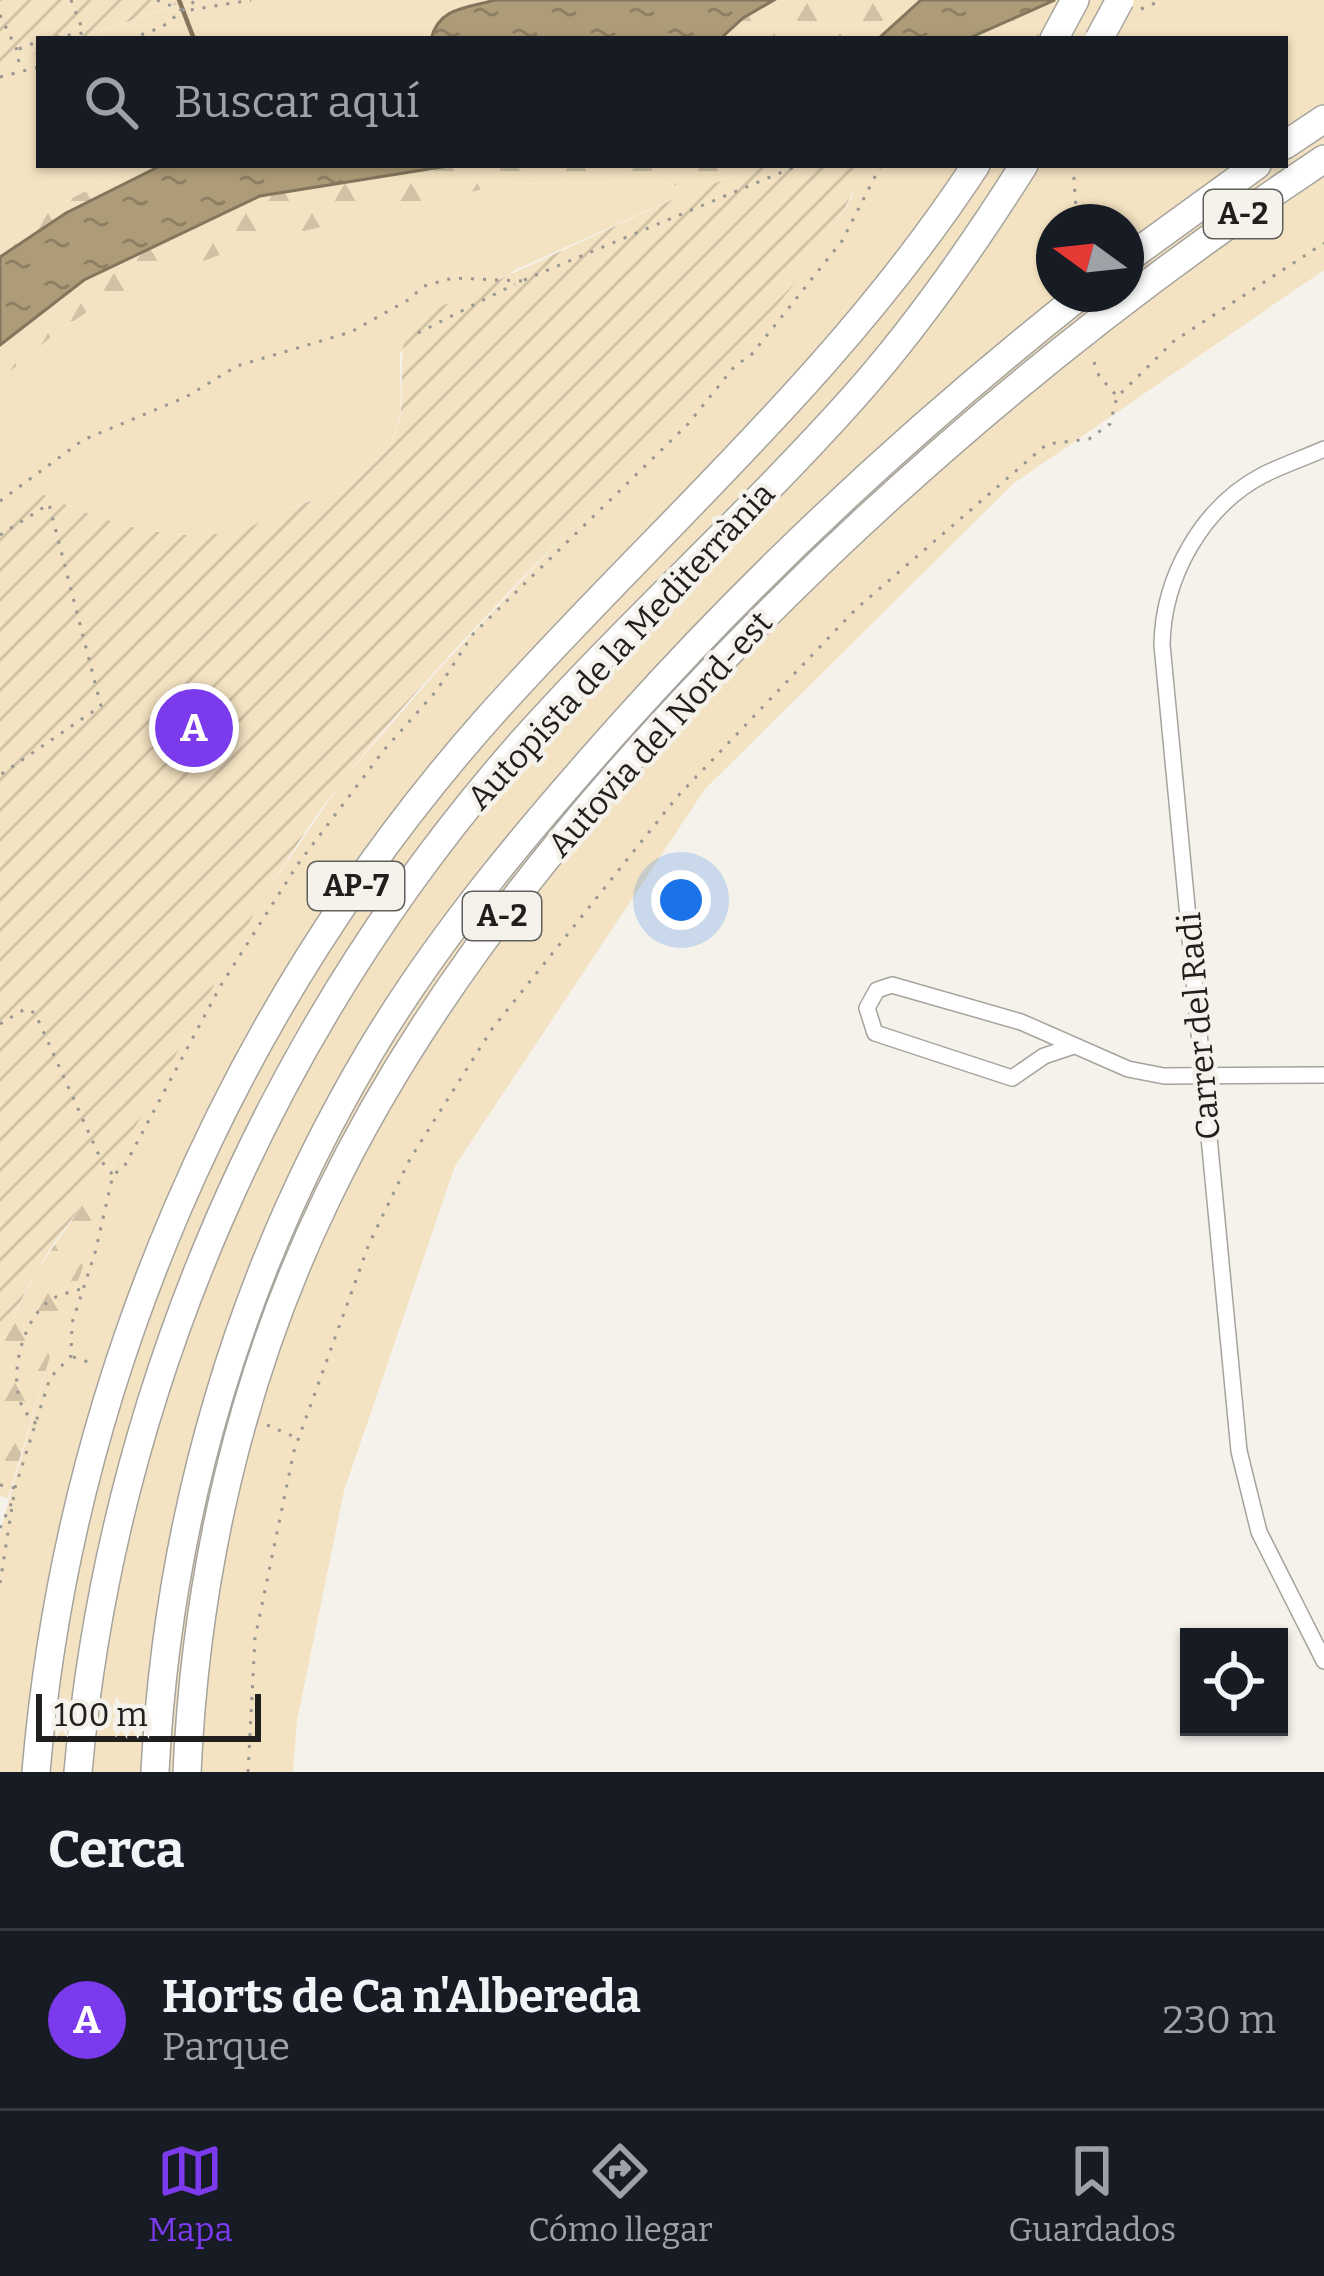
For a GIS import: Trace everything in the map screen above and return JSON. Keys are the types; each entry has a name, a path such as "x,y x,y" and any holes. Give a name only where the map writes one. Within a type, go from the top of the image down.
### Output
{"highway":[{"path":"1056,36 1075,0"},
{"path":"1102,36 1120,0"},
{"name":"A-2","path":"1288,143 1324,118"},
{"name":"Autovia del Nord-est","path":"187,1772 206,1579 237,1441 262,1358 328,1196 396,1070 455,979 524,886 630,760 731,648 890,495 1044,362 1230,222 1324,159"},
{"name":"Autopista de la Mediterrània","path":"36,1772 62,1572 90,1456 131,1325 178,1202 268,1026 347,899 452,760 548,653 827,363 974,168"},
{"name":"A-2","path":"1144,247 1253,168"},
{"name":"Autopista de la Mediterrània","path":"79,1772 103,1595 147,1414 213,1233 308,1041 397,901 508,759 859,392 974,242 1019,173"},
{"name":"Autovia del Nord-est","path":"155,1772 176,1575 218,1392 283,1219 372,1047 460,920 564,790 713,623 874,467 1059,312"}],"street":[{"name":"Carrer del Radi","path":"1324,449 1263,475 1224,504 1190,546 1164,621 1163,656 1239,1451 1258,1532 1324,1661"},
{"path":"1071,1047 1012,1078 875,1033 867,1008 877,990 892,985 1021,1022 1128,1070 1164,1076 1324,1075"},
{"path":"1021,1022 1031,1043 1030,1065"}],"path":[{"path":"71,0 83,24 82,33"},
{"path":"157,0 184,11 251,0"},
{"path":"179,0 184,11"},
{"path":"138,36 162,27 196,0"},
{"path":"0,15 17,50 20,70"},
{"path":"65,36 87,36"},
{"path":"17,50 36,42"},
{"path":"0,76 36,67"},
{"path":"418,333 522,281 792,168"},
{"path":"1073,168 1076,204"},
{"path":"248,1772 255,1638 274,1534 299,1439 370,1244 410,1159 492,1028 676,797 856,609 1047,444 1089,439 1110,424 1117,397 1174,341 1324,243"},
{"path":"0,502 83,440 186,398 237,366 351,332 409,300 424,286 453,278 522,281"},
{"path":"1094,362 1117,397"},
{"path":"0,535 49,504 101,706 0,776"},
{"path":"0,1024 26,1009 35,1013 101,1162 112,1175"},
{"path":"36,1424 22,1406 18,1389 25,1338 43,1306 82,1289"},
{"path":"71,1356 94,1364"},
{"path":"265,1425 299,1439"},
{"path":"0,1485 15,1488"},
{"path":"0,1528 14,1498"}],"green space":[{"path":"0,0 174,0 177,4 88,36 36,36 36,54 0,66"},
{"path":"174,0 495,0 462,7 431,36 88,36 176,5"},
{"path":"774,0 921,0 881,36 723,36"},
{"path":"1055,0 1130,0 1048,36 974,36"},
{"path":"1130,0 1324,0 1324,270 1014,483 705,789 455,1166 344,1491 297,1721 293,1772 0,1772 0,1532 49,1360 91,1245 97,1214 88,1197 115,1162 272,884 345,777 441,667 755,331 852,197 860,168 1288,168 1288,36 1048,36"},
{"path":"36,54 36,168 128,168 0,237 0,66"},
{"path":"128,168 157,168 66,213 0,257 0,237"},
{"path":"435,168 760,168 693,190 660,181 505,184 249,244 115,294 57,332 0,380 0,345 84,280 260,196"},
{"path":"760,168 862,168 834,228 767,317 430,677 346,776 282,868 116,1159 41,1264 0,1343 0,523 42,494 138,528 214,534 248,527 332,491 368,469 394,437 401,408 403,349 412,320 693,190"},
{"path":"660,181 693,190 515,270 400,353 400,405 394,436 379,459 333,491 248,527 214,534 138,528 42,494 0,523 0,380 57,332 115,294 249,244 505,184"},
{"path":"88,1197 97,1214 91,1245 49,1360 8,1498 0,1496 0,1343 38,1269"}],"water":[{"path":"495,0 774,0 723,36 432,36 440,21 465,7"},
{"path":"921,0 1055,0 974,36 881,36"},
{"path":"156,168 435,168 260,196 84,280 0,345 0,257 66,213"}],"waterway":[{"path":"179,0 193,36"}],"place":[{"name":"Horts de Ca n'Albereda","path":"194,728"}]}
